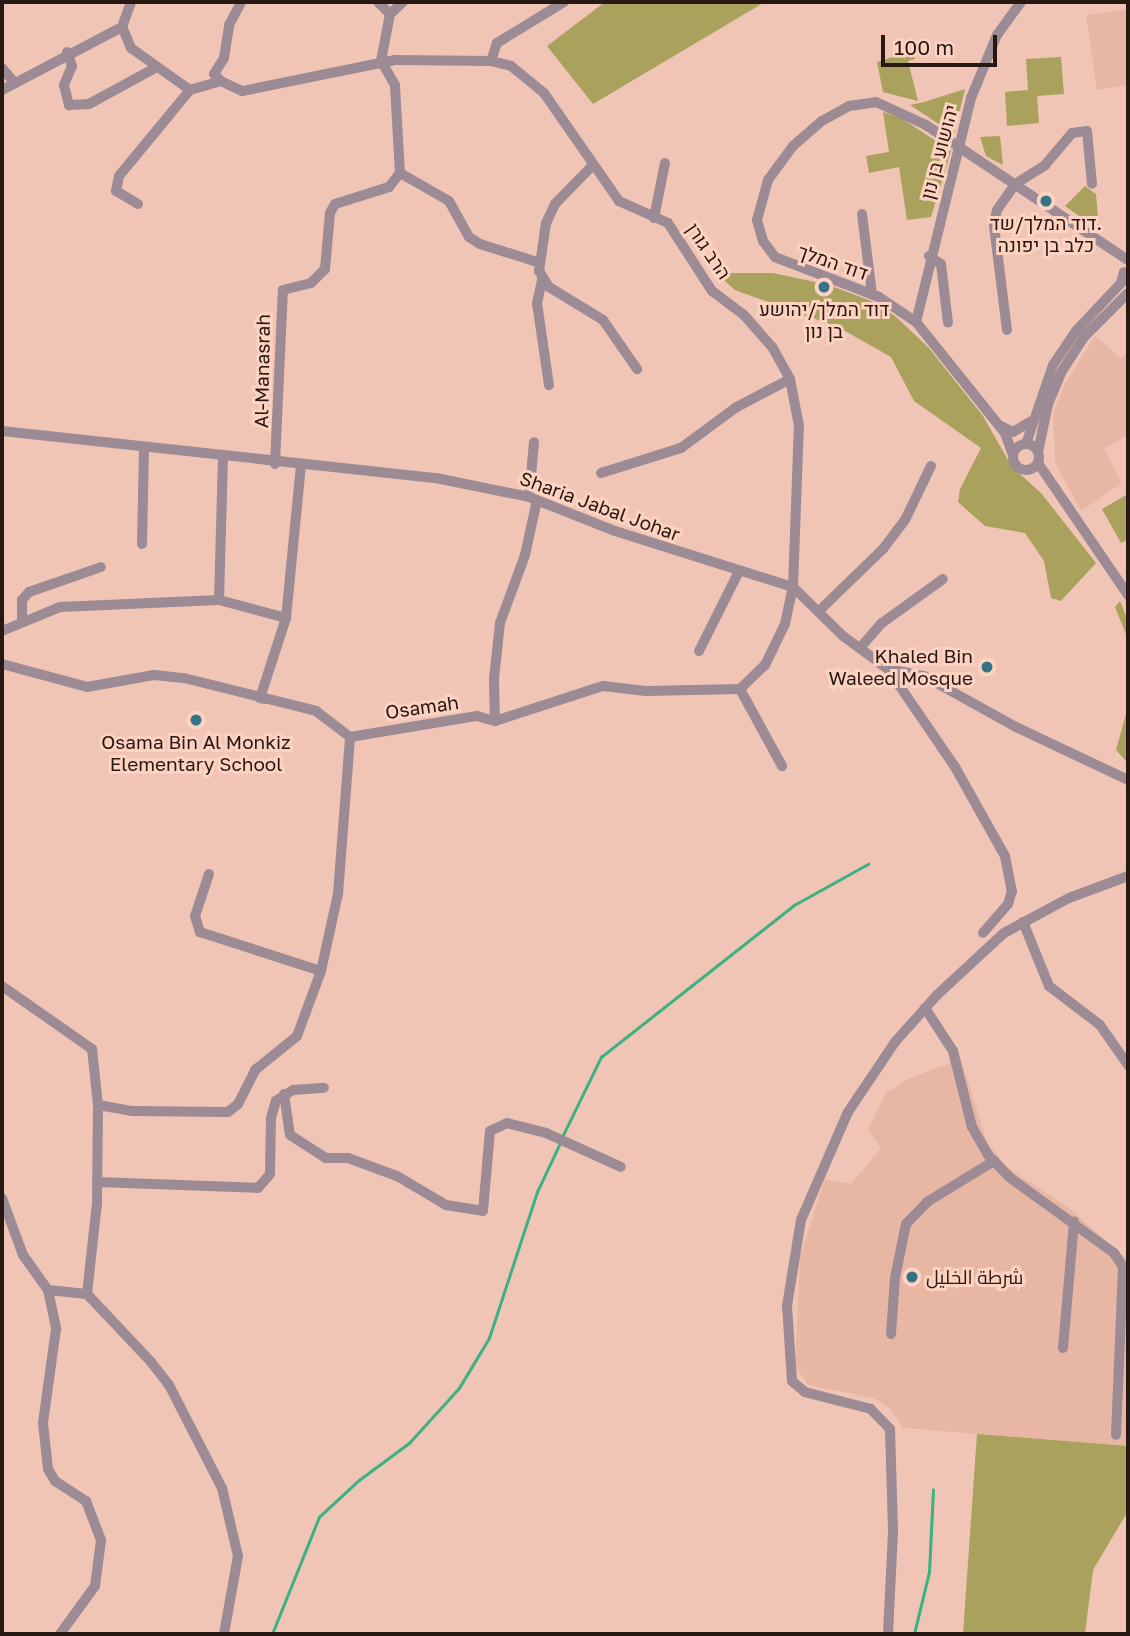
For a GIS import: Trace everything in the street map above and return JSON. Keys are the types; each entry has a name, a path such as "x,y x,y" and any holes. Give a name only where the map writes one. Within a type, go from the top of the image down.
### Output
{"street":[{"path":"131,2 122,27 131,48 155,68 190,90"},
{"path":"138,204 116,191 119,176 190,90 221,81 214,74 224,58 229,25 241,2"},
{"path":"379,2 390,14"},
{"path":"402,2 390,14 381,61 396,85 400,173 449,201 469,237 480,244 537,262"},
{"path":"491,61 497,43 564,2"},
{"name":"יהושוע בן נון","path":"916,322 929,256 988,54 1021,2"},
{"path":"2,90 13,81 67,52 122,27"},
{"path":"67,52 72,66 64,85 69,105 89,104 155,68"},
{"name":"הרב גורן","path":"221,81 242,91 381,61 491,61 511,66 544,93 591,167 619,201 668,223 712,291 744,315 772,347 790,379 799,426 793,587"},
{"path":"2,68 13,81"},
{"name":"דוד המלך","path":"1038,457 1002,429 916,322 872,294 775,257 763,241 757,220 768,180 807,133 859,103 876,102 902,111 1015,184 1127,265"},
{"path":"1007,330 994,225 997,210 1015,184 1051,160 1067,136 1087,131 1092,184"},
{"path":"654,218 665,163"},
{"path":"549,385 537,303 542,280 537,262 555,204 591,167"},
{"name":"Al-Manasrah","path":"275,464 284,290 311,282 325,269 332,207 389,187 400,173"},
{"path":"862,214 872,294"},
{"path":"929,256 941,264 948,323"},
{"path":"1127,265 1128,284"},
{"path":"1047,482 1016,466 1013,455 1024,445 1060,354 1121,283 1127,265"},
{"path":"542,280 603,320 637,369"},
{"path":"1027,470 1038,457 1048,404 1062,371 1084,337 1128,293"},
{"path":"601,473 681,448 735,408 790,379"},
{"path":"1002,429 1019,430 1027,427 1034,415"},
{"name":"דוד המלך","path":"1002,429 1013,455"},
{"name":"Sharia Jabal Johar","path":"2,432 144,450 475,483 533,499 738,573 793,587 860,648 888,669 925,676 1016,727 1128,780"},
{"path":"495,721 494,679 500,624 525,555 533,499 534,442"},
{"path":"142,544 144,450"},
{"path":"1038,457 1047,482 1100,549 1128,595"},
{"path":"219,600 223,458"},
{"path":"271,702 260,698 286,618 300,464"},
{"path":"820,610 883,549 905,520 931,466"},
{"path":"22,620 22,600 29,592 101,567"},
{"path":"699,651 738,573"},
{"path":"860,648 881,623 943,579"},
{"path":"782,766 740,689 765,665 785,624 793,587"},
{"path":"2,631 22,620 60,607 219,600 286,618"},
{"path":"2,664 87,687 144,676 174,676 271,702 316,710 350,737 338,894 321,971 297,1036 255,1070 231,1111 131,1111 98,1105"},
{"path":"888,669 955,766 1005,856 1012,891 1008,904 983,933"},
{"name":"Osamah","path":"350,737 477,716 495,721 603,686 646,691 740,689"},
{"path":"209,874 195,916 200,932 321,971"},
{"path":"888,1634 893,1530 890,1429 886,1420 859,1404 796,1387 788,1370 787,1306 801,1220 831,1143 870,1076 925,1008 993,942 1023,922 1069,898 1128,876"},
{"path":"1023,922 1049,986 1100,1025 1128,1065"},
{"path":"2,986 92,1049 98,1105 97,1182 88,1294"},
{"path":"925,1008 953,1051 972,1127 994,1161 1025,1189 1074,1221 1114,1252 1123,1267 1116,1435"},
{"path":"97,1182 220,1189 261,1186 270,1174 272,1111 284,1094 324,1088"},
{"path":"284,1094 290,1135 326,1158 348,1158 397,1176 446,1205 483,1211 490,1131 507,1123 546,1133 621,1167"},
{"path":"891,1334 895,1278 906,1224 927,1202 994,1161"},
{"path":"2,1198 23,1255 48,1290 56,1329 43,1423 48,1469 55,1481 86,1501 102,1549 95,1587 60,1634"},
{"path":"1063,1348 1074,1221"},
{"path":"48,1290 88,1294 163,1377 222,1488 237,1556 224,1634"}],"shaded area":[{"path":"605,2 765,2 593,104 547,46"},
{"path":"1128,9 1128,85 1097,90 1086,15"},
{"path":"912,51 915,59 908,61 918,101 883,92 877,62"},
{"path":"1061,57 1064,94 1037,96 1039,123 1007,126 1005,92 1028,90 1026,59"},
{"path":"965,89 954,134 910,105 924,102"},
{"path":"883,112 901,118 951,151 931,217 907,220 899,167 869,173 866,156 889,152"},
{"path":"1000,136 1003,165 986,156 980,137"},
{"path":"1085,186 1096,194 1099,230 1065,206"},
{"path":"716,273 773,273 829,285 874,302 895,316 928,347 983,416 1012,467 1041,493 1096,563 1061,601 1051,598 1044,561 1025,533 985,526 958,502 960,489 981,448 914,401 891,357 838,327 735,290"},
{"path":"1095,336 1121,358 1128,353 1128,435 1104,449 1122,483 1081,511 1055,462 1053,413 1064,385"},
{"path":"1128,494 1128,539 1121,543 1102,509"},
{"path":"1120,601 1128,621 1128,707 1127,637 1115,607"},
{"path":"1128,707 1128,763 1116,750"},
{"path":"961,1059 987,1142 1007,1167 1068,1207 1128,1260 1128,1446 903,1428 889,1408 873,1398 808,1385 795,1366 800,1256 825,1179 851,1184 881,1148 868,1130 886,1093 910,1078"},
{"path":"977,1434 1128,1446 1128,1511 1093,1570 1085,1634 963,1634"}],"waterway":[{"path":"563,1135 601,1057 794,905 868,864"},
{"path":"272,1634 319,1517 359,1480 409,1443 459,1388 489,1338 537,1192 561,1141"},
{"path":"914,1634 929,1572 933,1490"}],"place":[{"name":"דוד המלך/שד. כלב בן יפונה","path":"1046,201"},
{"name":"דוד המלך/יהושע בן נון","path":"824,287"},
{"name":"Khaled Bin Waleed Mosque","path":"987,667"},
{"name":"Osama Bin Al Monkiz Elementary School","path":"196,720"},
{"name":"شرطة الخليل","path":"912,1277"}]}
